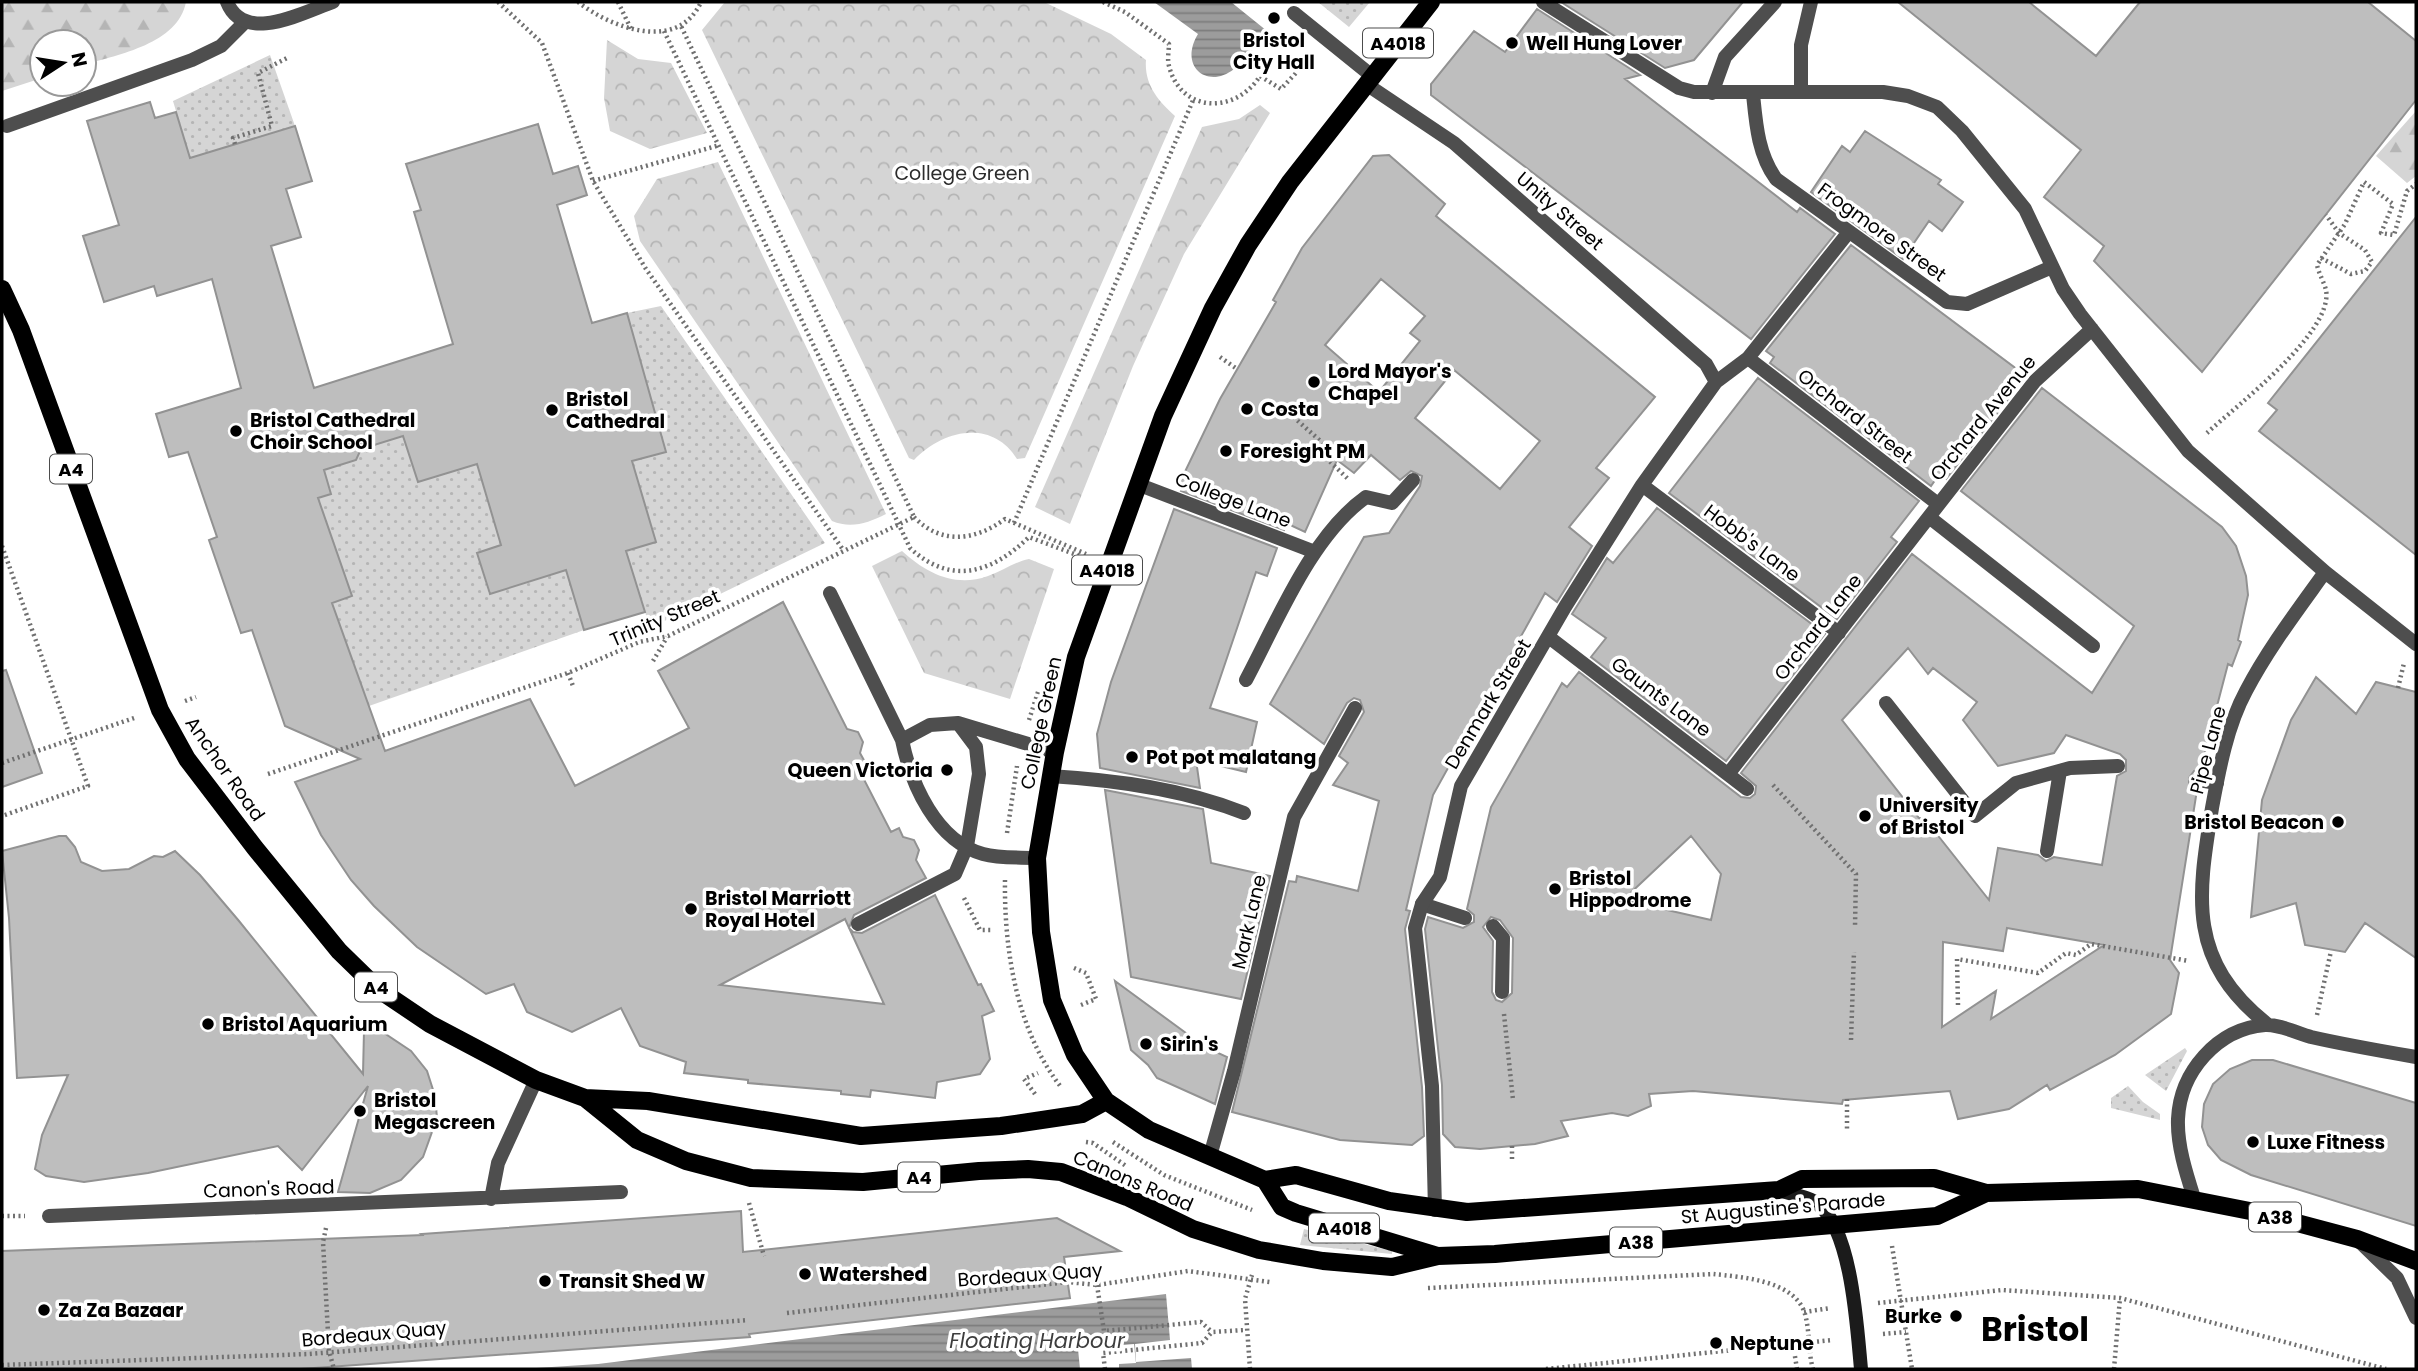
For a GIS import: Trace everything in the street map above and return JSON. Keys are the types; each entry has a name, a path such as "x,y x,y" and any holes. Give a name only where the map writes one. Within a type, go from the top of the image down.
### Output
{"main road":[{"name":"A4018","path":"1369,80 1432,2"},
{"name":"College Green","path":"1210,1156 1149,1130 1106,1101 1075,1055 1052,1000 1041,932 1037,858 1050,776 1076,657 1137,484 1186,367 1248,245 1290,182 1369,80"},
{"name":"Anchor Road","path":"2,289 21,330 160,710 187,759 255,848 340,951 378,989 430,1024 536,1080"},
{"name":"Canons Road","path":"536,1080 585,1098 637,1140 686,1161 751,1178 863,1182 991,1171 1061,1172 1127,1197 1193,1229 1259,1250 1323,1261 1392,1267 1437,1256"},
{"name":"A4","path":"585,1098 648,1101 722,1116 861,1136 1001,1126 1082,1114 1106,1101"},
{"name":"A4018","path":"1210,1156 1265,1180"},
{"name":"St Augustine's Parade","path":"1986,1193 1937,1216 1508,1253 1437,1256 1282,1207 1265,1180 1296,1175 1435,1210 1467,1212 1779,1190 1802,1179 1934,1178 1986,1193 2138,1189 2194,1198"},
{"path":"1779,1190 1818,1204 1835,1225 1849,1273 1861,1369"},
{"name":"A38","path":"2194,1198 2357,1239 2416,1261"}],"street":[{"path":"228,2 245,22 257,25 333,2"},
{"path":"1543,2 1679,88 1712,93 1753,94 1801,90 1884,92 1908,96 1937,107 1962,131 2025,209 2063,289 2092,330 2188,450 2325,572 2416,644"},
{"path":"1712,93 1725,57 1775,2"},
{"path":"1801,90 1801,45 1810,2"},
{"name":"Unity Street","path":"1294,13 1369,80 1454,143 1706,364 1716,382"},
{"path":"7,126 192,60 221,46 245,22"},
{"name":"Frogmore Street","path":"1753,94 1758,140 1768,168 1776,179 1947,302 1967,304 2052,267"},
{"name":"Denmark Street","path":"1435,1210 1432,1086 1415,928 1422,904 1440,877 1461,786 1550,638 1565,607 1642,485 1716,382 1748,358 1848,233"},
{"name":"Orchard Avenue","path":"1938,504 2035,381 2092,330"},
{"name":"Orchard Street","path":"1748,358 1938,504"},
{"path":"1246,680 1315,552 1354,506 1366,497 1392,503 1413,480"},
{"name":"College Lane","path":"1137,484 1315,552"},
{"name":"Hobb's Lane","path":"1642,485 1839,632"},
{"name":"Orchard Lane","path":"1729,773 1938,504"},
{"path":"1929,517 2093,646"},
{"name":"Pipe Lane","path":"2267,1024 2230,990 2216,964 2203,922 2200,895 2217,783 2245,693 2282,631 2325,572"},
{"path":"830,593 902,740 906,763 933,817 954,840 982,854 1037,858"},
{"name":"Gaunts Lane","path":"1550,638 1747,789"},
{"path":"1886,703 1975,816 2016,783 2094,765 2118,766"},
{"name":"Mark Lane","path":"1210,1156 1234,1071 1294,817 1355,708"},
{"path":"902,740 930,725 958,723 1055,752"},
{"path":"858,924 955,874 967,846 979,774 976,747 958,723"},
{"path":"2047,851 2060,771"},
{"path":"1050,776 1109,780 1216,802 1244,813"},
{"path":"2199,780 2217,783"},
{"path":"1422,904 1465,918"},
{"path":"1493,926 1503,938 1502,992"},
{"path":"2194,1198 2181,1147 2178,1120 2192,1072 2210,1049 2224,1038 2267,1024 2312,1037 2416,1057"},
{"path":"491,1199 498,1163 536,1080"},
{"name":"Canon's Road","path":"49,1216 621,1192"},
{"path":"2357,1239 2397,1278 2416,1318"}],"path":[{"path":"498,2 542,43 593,181 646,269 844,551"},
{"path":"578,2 609,22 631,29 664,31 681,26 696,12 701,2"},
{"path":"618,2 631,29"},
{"path":"1103,2 1125,12 1169,44 1168,65 1183,92 1202,103 1226,104 1251,89 1260,76 1281,89 1326,40"},
{"path":"681,26 914,517 940,535 965,538 987,532 1005,519 1109,564"},
{"path":"664,31 910,548 939,568 957,571 984,568 1010,556 1030,537 1085,558 1081,570"},
{"path":"235,144 233,138 272,126 258,74 287,58"},
{"path":"1014,523 1194,98"},
{"path":"593,181 720,145"},
{"path":"2188,450 2302,346 2320,321 2326,291 2317,265 2339,233 2364,182 2393,204 2381,233 2394,234 2407,191 2416,184"},
{"path":"2321,258 2351,274 2365,271 2372,262 2365,250 2339,233 2326,215"},
{"path":"1281,407 1325,445 1319,450 1366,497"},
{"name":"Trinity Street","path":"268,775 568,673 639,642 668,636 914,517"},
{"path":"2,546 88,786 2,816"},
{"path":"653,660 668,636"},
{"path":"568,673 573,686"},
{"path":"1039,691 1021,743 1005,857 1004,905 1021,1007 1037,1051 1057,1082"},
{"path":"2,763 120,722"},
{"path":"1765,777 1856,874 1855,927"},
{"path":"955,874 980,930 992,930"},
{"path":"1958,1005 1957,959 2038,973 2066,953 2076,955 2091,944 2216,964"},
{"path":"2312,1037 2331,951"},
{"path":"1851,1040 1854,952"},
{"path":"1502,992 1513,1100"},
{"path":"1037,1097 1024,1079 1038,1073"},
{"path":"1847,1099 1847,1132"},
{"path":"1512,1146 1512,1159"},
{"path":"1130,1155 1164,1175 1263,1216"},
{"path":"750,1192 749,1203 764,1256"},
{"path":"331,1206 323,1242 329,1351 334,1369"},
{"path":"1891,1238 1912,1369"},
{"name":"Bordeaux Quay","path":"787,1314 1068,1282 1097,1285 1188,1271 1282,1283"},
{"path":"1415,1289 1713,1273 1760,1279 1782,1290 1804,1312 1813,1369"},
{"path":"1250,1369 1245,1330 1245,1299 1251,1281"},
{"path":"1097,1285 1104,1331 1201,1322 1212,1332"},
{"path":"1875,1303 2002,1290 2120,1298 2386,1369"},
{"path":"2114,1369 2120,1298"},
{"path":"1804,1312 1834,1308"},
{"name":"Bordeaux Quay","path":"2,1365 329,1351 748,1320"},
{"path":"1105,1369 1103,1353 1202,1343 1212,1332 1245,1330"},
{"path":"1879,1334 1906,1332"},
{"path":"1546,1369 1838,1339"},
{"path":"1793,1344 1797,1369"}],"green space":[{"path":"2,2 186,2 181,16 172,28 159,37 130,51 98,61 98,28 28,28 28,83 2,91"},
{"name":"College Green","path":"725,2 1044,2 1111,34 1146,60 1147,77 1153,91 1175,116 1025,458 1017,459 1007,446 994,438 981,433 967,433 938,441 914,460 909,458 702,30"},
{"path":"1318,2 1370,2 1349,27"},
{"path":"607,40 638,59 671,63 707,133 650,149 610,131 604,98"},
{"path":"270,55 295,126 190,158 173,101"},
{"path":"1260,105 1270,113 1184,254 1133,366 1070,524 1035,507 1202,127 1239,119"},
{"path":"2416,111 2416,176 2407,183 2376,156"},
{"path":"718,162 886,514 853,525 832,521 640,241 634,216 657,179"},
{"path":"661,306 825,543 650,628 626,551 656,541 632,461 666,451 627,313"},
{"path":"403,436 418,482 499,457 492,514 501,545 477,553 489,594 566,570 584,630 369,706 332,603 352,596 323,513 306,502 331,493 321,463 344,464 356,460 361,449"},
{"path":"902,551 931,572 953,579 976,579 1029,559 1054,569 1010,699 924,673 872,566"},
{"path":"2185,1048 2187,1051 2166,1091 2145,1075"},
{"path":"2128,1086 2143,1102 2160,1114 2160,1120 2111,1108 2111,1098"},
{"path":"1304,1229 1392,1251 1392,1254 1300,1245"}],"water":[{"path":"1154,2 1231,2 1267,31 1234,69 1224,75 1206,76 1194,65 1192,56 1198,34"},
{"name":"Floating Harbour","path":"1166,1294 1170,1340 1135,1344 1136,1362 1191,1358 1192,1369 521,1369 598,1364"}],"pier":[{"path":"1134,1344 1136,1363 1119,1364 1119,1369 1080,1369 1078,1349"}],"building":[{"path":"1561,2 1743,2 1694,60 1665,68"},
{"path":"1898,2 2029,2 2096,56 2140,2 2368,2 2416,41 2416,100 2202,372 2094,261 2104,246 2044,197 2081,150"},
{"path":"1537,9 1640,75 1625,79 1797,212 1800,208 1835,234 1751,339 1431,95 1431,84 1474,31 1505,52"},
{"path":"150,102 155,118 176,112 190,158 295,126 312,181 286,189 301,237 271,246 314,388 453,344 414,212 421,210 406,164 538,124 553,174 578,166 587,195 557,205 592,323 627,313 666,452 632,461 656,542 626,551 645,612 584,630 566,570 490,594 477,553 501,545 477,464 418,482 403,436 361,449 356,460 324,470 331,494 318,498 352,596 332,603 385,751 530,699 575,786 689,728 658,671 783,602 847,729 858,732 863,742 860,753 865,762 857,766 891,832 899,828 903,837 914,840 919,850 916,860 926,878 854,915 849,928 853,932 862,933 935,895 978,985 981,984 994,1011 982,1016 990,1059 980,1074 937,1082 935,1098 871,1090 870,1097 841,1094 841,1091 748,1083 748,1080 684,1073 686,1062 640,1046 621,1008 572,1032 527,1012 514,984 486,994 417,947 374,906 351,880 321,835 295,782 360,759 285,726 252,630 241,633 209,540 217,537 188,452 169,457 156,414 241,388 212,279 157,296 154,286 104,302 83,236 119,225 87,121","holes":["845,919 884,1004 720,985"]},
{"path":"1865,131 1941,180 1938,184 1963,202 1942,231 1929,221 1903,259 1811,192 1842,146 1850,152"},
{"path":"1389,155 1445,204 1436,216 1655,397 1596,468 1609,478 1569,527 1592,546 1557,602 1545,593 1433,795 1406,910 1410,911 1405,929 1422,1087 1424,1136 1412,1145 1340,1140 1232,1112 1289,881 1296,882 1297,876 1358,891 1379,801 1333,785 1348,763 1339,756 1364,712 1360,700 1354,698 1347,703 1324,744 1270,704 1364,537 1389,533 1420,486 1422,476 1411,471 1400,480 1371,455 1354,473 1337,460 1305,532 1286,523 1284,530 1181,491 1184,484 1180,482 1220,399 1276,302 1273,300 1302,248 1373,156","holes":["1381,279 1425,316 1410,333 1420,341 1379,392 1325,345","1454,370 1540,441 1500,489 1415,418"]},
{"path":"2416,217 2416,555 2259,431 2277,410 2268,403"},
{"path":"1851,245 2026,376 1946,479 1938,476 1931,486 1770,363 1774,357 1766,351"},
{"path":"1758,378 1919,501 1891,537 1897,542 1837,619 1669,493"},
{"path":"2042,388 2222,527 2236,546 2246,576 2248,595 2238,640 2241,642 2232,666 2228,664 2200,771 2194,771 2189,778 2189,784 2197,790 2170,960 2179,973 2171,1014 2115,1055 2050,1090 2047,1085 2009,1109 1958,1119 1950,1091 1843,1100 1842,1104 1693,1091 1649,1094 1651,1106 1628,1116 1612,1113 1561,1121 1568,1136 1535,1144 1480,1149 1455,1147 1443,1134 1442,1085 1425,929 1428,917 1463,928 1474,922 1474,915 1467,909 1491,807 1562,683 1567,687 1579,672 1741,797 1750,798 1755,794 1756,786 1741,773 1912,554 2092,693 2134,626 1961,491","holes":["1908,648 1928,674 1933,668 1977,702 1963,720 1998,766 2054,753 2066,735 2120,754 2126,760 2126,771 2117,776 2102,865 2054,857 2046,861 2038,855 1998,848 1989,900 1924,818 1919,818 1842,720","1691,836 1721,874 1711,920 1623,900","1491,917 1500,920 1513,938 1512,993 1502,1002 1496,1000 1492,992 1493,941 1483,927","2007,928 2104,945 1991,1019 1996,991 1942,1027 1943,942 2003,951"]},
{"path":"1657,508 1825,634 1726,761 1591,657 1606,638 1572,614 1607,558 1613,563"},
{"path":"1174,509 1277,548 1267,576 1256,572 1210,708 1257,722 1246,772 1196,760 1200,788 1100,768 1097,734 1111,682"},
{"path":"6,670 42,773 2,787 2,671"},
{"name":"Bristol Beacon","path":"2316,677 2356,714 2376,682 2416,692 2416,958 2365,923 2345,952 2305,945 2296,903 2251,917 2262,800 2291,720"},
{"path":"1105,790 1203,809 1211,863 1270,876 1241,999 1131,977"},
{"name":"Bristol Aquarium","path":"66,836 75,847 81,862 102,871 129,869 154,856 163,857 175,851 200,875 239,921 363,1074 364,1031 384,1033 411,1051 427,1071 435,1096 437,1118 423,1157 401,1180 370,1193 338,1192 368,1086 302,1170 278,1146 148,1173 84,1182 46,1176 35,1169 42,1135 68,1075 17,1078 9,918 2,851"},
{"path":"1115,981 1205,1047 1227,1057 1215,1104 1157,1078 1148,1065 1131,1050"},
{"path":"2252,1060 2273,1060 2416,1103 2416,1226 2251,1175 2221,1160 2208,1145 2202,1127 2204,1104 2213,1084 2230,1069"},
{"path":"741,1211 743,1252 1057,1218 1120,1251 1064,1257 1070,1298 749,1334 750,1337 300,1369 2,1369 2,1251 424,1235 422,1234"}],"place":[{"name":"Bristol City Hall","path":"1274,18"},
{"name":"Well Hung Lover","path":"1512,43"},
{"name":"Lord Mayor's Chapel","path":"1314,382"},
{"name":"Costa","path":"1247,409"},
{"name":"Bristol Cathedral","path":"552,410"},
{"name":"Bristol Cathedral Choir School","path":"236,431"},
{"name":"Foresight PM","path":"1226,451"},
{"name":"Pot pot malatang","path":"1132,757"},
{"name":"Queen Victoria","path":"947,770"},
{"name":"University of Bristol","path":"1865,816"},
{"name":"Bristol Beacon","path":"2338,822"},
{"name":"Bristol Hippodrome","path":"1555,889"},
{"name":"Bristol Marriott Royal Hotel","path":"691,909"},
{"name":"Bristol Aquarium","path":"208,1024"},
{"name":"Sirin's","path":"1146,1044"},
{"name":"Bristol Megascreen","path":"360,1111"},
{"name":"Luxe Fitness","path":"2253,1142"},
{"name":"Watershed","path":"805,1274"},
{"name":"Transit Shed W","path":"545,1281"},
{"name":"Za Za Bazaar","path":"44,1310"},
{"name":"Burke","path":"1956,1316"},
{"name":"Neptune","path":"1716,1343"}],"district":[{"name":"Bristol","path":"2035,1329"}]}
